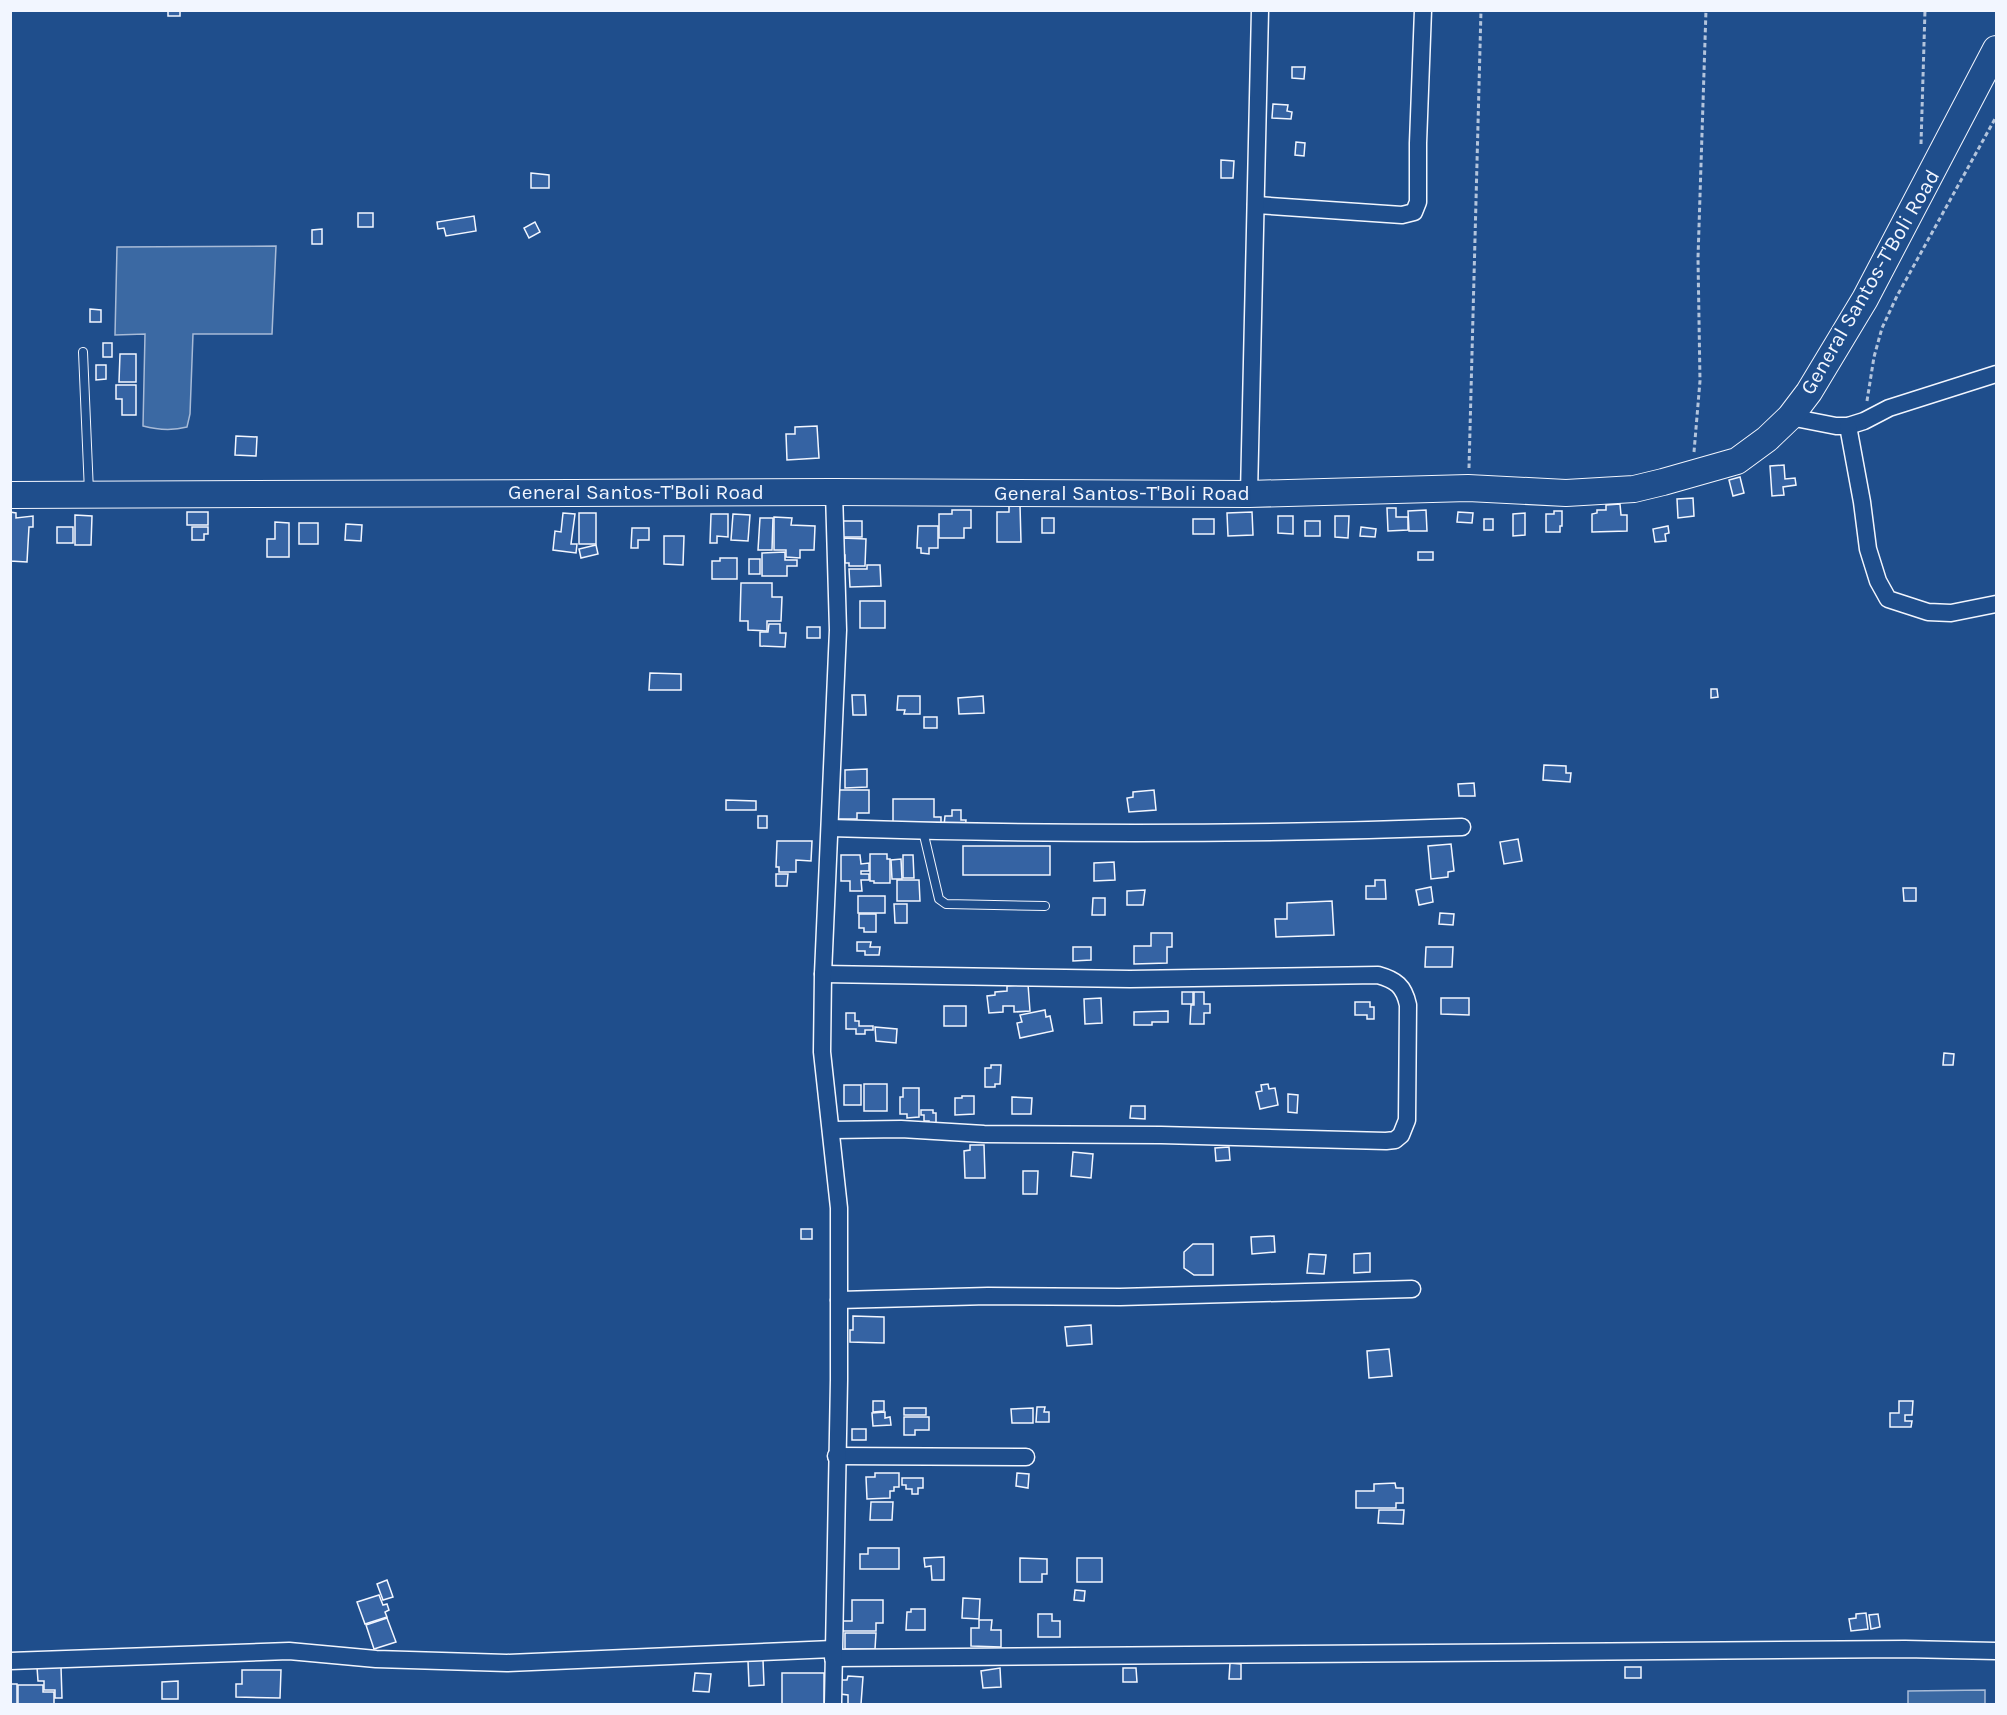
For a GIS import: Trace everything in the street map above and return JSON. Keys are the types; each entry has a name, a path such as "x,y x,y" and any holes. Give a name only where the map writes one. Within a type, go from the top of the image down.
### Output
{"main road":[{"name":"General Santos-T'Boli Road","path":"10,495 834,492 1249,494 1468,488 1566,494 1634,489 1737,461 1767,439 1790,417 1809,392 1865,299 1996,49"}],"street":[{"path":"1249,494 1260,10"},
{"path":"1256,205 1402,215 1414,212 1418,202 1423,10"},
{"path":"1790,417 1836,426 1848,426 1864,421 1888,408 1996,374"},
{"path":"1848,426 1868,549 1878,581 1888,599 1928,612 1951,613 1996,604"},
{"path":"833,1704 839,1208 822,1052 823,974 838,630 834,492"},
{"path":"830,828 1076,834 1263,833 1461,827"},
{"path":"823,974 1130,979 1378,975 1399,983 1405,992 1408,1005 1407,1120 1401,1135 1395,1140 994,1134 902,1129 831,1130"},
{"path":"838,1300 988,1296 1120,1297 1412,1289"},
{"path":"836,1456 1026,1457"},
{"path":"10,1661 289,1650 376,1659 507,1663 834,1653 1905,1649 1996,1651"}],"lane":[{"path":"84,352 89,495"},
{"path":"923,831 939,899 946,904 1045,906"}],"path":[{"path":"1468,488 1481,10"},
{"path":"1692,474 1700,381 1698,258 1706,10"},
{"path":"1921,150 1924,10"},
{"path":"1864,421 1870,376 1882,328 1897,296 1996,117"}],"water":[{"path":"276,246 272,334 193,334 190,414 187,427 165,430 143,426 145,334 115,335 117,247"},
{"path":"1985,1690 1985,1704 1908,1704 1908,1691"}],"building":[{"path":"168,10 180,10 180,16 168,16"},
{"path":"1292,67 1305,67 1304,79 1292,78"},
{"path":"1273,104 1288,105 1287,111 1292,112 1291,119 1272,118"},
{"path":"1296,142 1305,143 1304,156 1295,155"},
{"path":"1221,160 1234,161 1233,178 1221,178"},
{"path":"531,173 549,175 549,188 531,188"},
{"path":"358,213 373,213 373,227 358,227"},
{"path":"474,216 476,231 446,236 444,228 438,229 437,222"},
{"path":"535,222 540,232 529,238 524,228"},
{"path":"322,229 322,244 312,244 312,230"},
{"path":"90,309 101,310 101,322 90,322"},
{"path":"103,343 112,343 112,357 103,357"},
{"path":"120,354 136,354 136,382 119,382"},
{"path":"96,365 106,365 106,379 96,380"},
{"path":"116,385 136,385 136,415 122,415 122,399 116,399"},
{"path":"817,426 819,458 787,460 786,434 795,434 795,427"},
{"path":"236,436 257,437 256,456 235,455"},
{"path":"1784,465 1785,479 1795,478 1796,485 1783,487 1784,495 1772,496 1770,466"},
{"path":"1740,477 1744,493 1733,496 1729,480"},
{"path":"1693,498 1694,516 1678,518 1677,499"},
{"path":"1620,504 1621,515 1627,515 1627,531 1592,532 1592,514 1597,513 1597,510 1606,510 1606,505"},
{"path":"1009,505 1020,505 1021,542 997,542 997,512 1009,512"},
{"path":"1387,508 1396,508 1396,517 1408,517 1408,530 1388,531"},
{"path":"952,510 971,510 971,528 964,528 964,538 939,538 939,514 952,514"},
{"path":"1426,510 1427,531 1409,531 1408,511"},
{"path":"1554,511 1562,511 1560,532 1546,532 1546,514 1554,514"},
{"path":"10,512 16,513 16,518 33,516 33,527 29,527 27,562 10,561"},
{"path":"187,512 208,512 208,525 187,525"},
{"path":"1252,512 1253,535 1228,536 1227,513"},
{"path":"1458,512 1473,513 1472,523 1457,522"},
{"path":"563,513 575,514 571,544 577,544 576,553 553,550 555,531 561,532"},
{"path":"579,513 596,513 596,544 579,544"},
{"path":"1525,513 1525,535 1513,536 1513,514"},
{"path":"711,514 728,514 728,537 717,536 717,543 710,543"},
{"path":"733,514 750,515 748,541 731,540"},
{"path":"75,515 92,516 91,545 75,545"},
{"path":"1278,516 1293,516 1293,534 1278,533"},
{"path":"1335,516 1349,516 1348,538 1335,537"},
{"path":"774,517 792,518 791,525 815,526 814,550 800,550 800,558 786,557 786,550 774,550"},
{"path":"760,518 773,518 772,550 758,550"},
{"path":"1042,518 1054,518 1054,533 1042,533"},
{"path":"1193,519 1214,519 1214,534 1193,534"},
{"path":"1484,519 1493,519 1493,530 1484,530"},
{"path":"843,521 862,521 862,537 843,537"},
{"path":"1305,521 1320,521 1320,536 1305,536"},
{"path":"275,522 289,523 289,557 267,557 267,539 275,539"},
{"path":"299,523 318,523 318,544 299,544"},
{"path":"346,524 362,525 361,541 345,540"},
{"path":"918,526 938,526 938,548 929,548 929,554 921,553 921,548 917,548"},
{"path":"1668,526 1669,533 1665,534 1666,541 1655,542 1653,529"},
{"path":"57,527 73,527 73,543 57,543"},
{"path":"192,527 208,527 208,534 204,534 204,540 192,540"},
{"path":"1361,527 1376,529 1375,537 1360,536"},
{"path":"632,528 649,528 649,540 638,540 638,548 631,548"},
{"path":"664,536 684,536 683,565 664,564"},
{"path":"842,538 866,539 865,566 849,566 849,563 845,563 845,555 842,555"},
{"path":"596,545 598,554 581,558 579,549"},
{"path":"785,552 785,560 797,560 797,566 787,566 787,576 762,576 762,553"},
{"path":"1418,552 1433,552 1433,560 1418,560"},
{"path":"720,558 737,558 737,579 712,579 712,561 720,561"},
{"path":"749,559 760,559 760,574 749,574"},
{"path":"867,565 880,565 881,586 850,587 849,569 867,569"},
{"path":"741,583 772,583 772,597 782,597 781,621 767,621 767,631 748,630 748,621 740,621"},
{"path":"860,601 885,601 885,628 860,628"},
{"path":"769,624 780,624 780,633 786,633 785,647 760,646 760,632 768,632"},
{"path":"807,627 820,627 820,638 807,638"},
{"path":"650,673 681,674 681,690 649,690"},
{"path":"1711,689 1717,689 1718,697 1711,698"},
{"path":"852,695 865,695 866,715 853,715"},
{"path":"898,696 920,696 920,714 904,714 905,710 897,710"},
{"path":"983,696 984,713 959,714 958,698"},
{"path":"924,717 937,717 937,728 924,728"},
{"path":"1544,765 1566,766 1566,773 1571,773 1570,782 1543,780"},
{"path":"867,769 867,787 845,788 845,770"},
{"path":"1474,783 1475,796 1459,796 1458,784"},
{"path":"835,790 869,790 869,813 857,813 857,819 835,819"},
{"path":"1154,790 1156,810 1129,812 1127,798 1133,797 1133,792"},
{"path":"893,799 934,799 934,817 941,817 941,829 893,828"},
{"path":"726,800 756,801 756,810 726,810"},
{"path":"952,810 961,810 961,820 966,820 965,832 944,826 945,816 952,816"},
{"path":"758,816 767,816 767,828 758,828"},
{"path":"1518,839 1522,861 1504,864 1500,842"},
{"path":"777,841 812,841 811,861 796,860 796,872 779,872 779,867 776,867"},
{"path":"1451,844 1454,871 1448,872 1448,877 1431,879 1428,846"},
{"path":"963,846 1050,846 1050,875 963,875"},
{"path":"870,854 887,854 887,859 890,859 890,883 870,881"},
{"path":"841,855 860,855 861,864 869,863 869,871 861,871 861,874 869,874 869,880 861,880 862,891 850,891 850,881 841,881"},
{"path":"903,855 913,855 914,878 903,878"},
{"path":"901,859 902,879 892,879 891,860"},
{"path":"1114,862 1115,880 1094,881 1094,863"},
{"path":"776,874 788,874 787,886 776,886"},
{"path":"897,880 919,880 920,901 897,901"},
{"path":"1375,880 1385,880 1386,899 1366,899 1366,886 1375,886"},
{"path":"1431,887 1433,902 1419,905 1416,890"},
{"path":"1903,888 1916,888 1916,901 1904,901"},
{"path":"1145,890 1143,905 1127,905 1127,891"},
{"path":"858,896 885,896 885,913 858,913"},
{"path":"1093,898 1105,898 1105,915 1092,915"},
{"path":"1332,901 1334,935 1276,937 1275,919 1287,919 1287,903"},
{"path":"894,904 907,904 907,923 895,923"},
{"path":"1440,913 1454,914 1453,925 1439,924"},
{"path":"859,914 876,914 876,932 864,932 864,928 859,928"},
{"path":"1151,933 1172,933 1172,947 1167,947 1167,963 1134,964 1134,946 1151,946"},
{"path":"857,942 871,942 870,947 880,947 879,955 865,955 865,951 857,951"},
{"path":"1073,947 1091,947 1091,960 1073,961"},
{"path":"1426,947 1453,947 1452,967 1425,967"},
{"path":"1028,984 1030,1011 1014,1012 1014,1006 1003,1006 1003,1012 989,1013 987,996 995,995 995,992 1007,991 1007,986"},
{"path":"1182,992 1193,992 1193,1004 1182,1004"},
{"path":"1194,992 1204,992 1204,1004 1210,1004 1210,1013 1204,1013 1204,1024 1190,1024"},
{"path":"1101,998 1102,1023 1085,1024 1084,999"},
{"path":"1441,998 1469,998 1469,1015 1441,1014"},
{"path":"1355,1002 1370,1002 1370,1007 1374,1007 1374,1019 1367,1019 1367,1015 1355,1015"},
{"path":"944,1006 966,1006 966,1026 944,1026"},
{"path":"1045,1010 1046,1017 1050,1016 1053,1031 1020,1038 1017,1023 1022,1022 1020,1015"},
{"path":"1168,1011 1168,1022 1134,1025 1134,1012"},
{"path":"846,1013 855,1013 855,1021 859,1021 859,1026 873,1026 873,1030 865,1030 865,1034 856,1034 856,1029 846,1029"},
{"path":"875,1027 897,1029 896,1043 876,1041"},
{"path":"1944,1053 1954,1054 1953,1065 1943,1065"},
{"path":"991,1065 1001,1065 1000,1084 995,1084 995,1087 985,1087 985,1068 991,1068"},
{"path":"864,1084 887,1084 887,1111 864,1111"},
{"path":"1268,1084 1269,1089 1275,1088 1278,1105 1260,1109 1256,1092 1262,1091 1261,1085"},
{"path":"844,1085 861,1085 861,1105 844,1105"},
{"path":"903,1088 919,1088 919,1117 907,1118 907,1114 900,1114 900,1097 903,1097"},
{"path":"1288,1094 1298,1095 1297,1113 1288,1112"},
{"path":"962,1096 974,1096 974,1114 955,1115 955,1098 962,1098"},
{"path":"1012,1097 1032,1098 1031,1114 1012,1114"},
{"path":"1131,1106 1145,1106 1145,1119 1130,1118"},
{"path":"921,1110 933,1110 933,1113 936,1113 936,1126 929,1126 929,1121 924,1121"},
{"path":"970,1145 984,1145 985,1178 965,1178 964,1151 970,1150"},
{"path":"1229,1147 1230,1160 1216,1161 1215,1148"},
{"path":"1073,1152 1093,1154 1091,1178 1071,1176"},
{"path":"1023,1171 1038,1171 1037,1194 1023,1194"},
{"path":"801,1229 812,1229 812,1239 801,1239"},
{"path":"1274,1236 1275,1252 1252,1254 1251,1237"},
{"path":"1193,1244 1213,1244 1213,1275 1194,1275 1184,1268 1184,1252"},
{"path":"1370,1253 1370,1272 1354,1273 1354,1254"},
{"path":"1309,1254 1326,1255 1324,1274 1307,1273"},
{"path":"853,1316 884,1317 884,1343 850,1342"},
{"path":"1091,1325 1092,1344 1067,1346 1065,1327"},
{"path":"1389,1349 1392,1376 1369,1378 1367,1351"},
{"path":"873,1401 884,1401 884,1411 873,1412"},
{"path":"1899,1401 1913,1401 1912,1415 1905,1415 1905,1421 1912,1421 1911,1427 1890,1427 1890,1413 1899,1413"},
{"path":"1037,1407 1045,1407 1044,1412 1049,1412 1049,1422 1036,1422"},
{"path":"904,1408 926,1408 926,1415 904,1415"},
{"path":"1033,1408 1033,1423 1012,1423 1011,1409"},
{"path":"885,1412 885,1418 890,1417 891,1425 873,1426 872,1413"},
{"path":"904,1417 929,1417 929,1430 915,1430 915,1435 904,1435"},
{"path":"852,1429 866,1429 866,1440 852,1440"},
{"path":"875,1473 899,1473 899,1487 894,1487 894,1491 890,1491 890,1498 867,1499 866,1477 875,1477"},
{"path":"1017,1473 1029,1474 1028,1488 1016,1486"},
{"path":"902,1478 923,1478 923,1488 918,1488 918,1494 912,1494 912,1489 906,1489 906,1485 902,1485"},
{"path":"1395,1483 1396,1488 1403,1488 1403,1503 1396,1503 1396,1508 1356,1508 1356,1491 1374,1491 1374,1484"},
{"path":"871,1502 893,1502 892,1520 870,1520"},
{"path":"1379,1510 1404,1510 1403,1524 1378,1523"},
{"path":"868,1548 899,1548 899,1569 860,1569 860,1554 868,1554"},
{"path":"944,1557 944,1580 932,1580 931,1566 925,1567 924,1558"},
{"path":"1020,1558 1047,1559 1047,1574 1042,1574 1042,1582 1020,1582"},
{"path":"1077,1558 1102,1558 1102,1582 1077,1582"},
{"path":"387,1580 393,1597 383,1600 377,1584"},
{"path":"1075,1590 1085,1591 1084,1601 1074,1600"},
{"path":"379,1595 383,1605 387,1604 389,1610 385,1612 387,1617 365,1624 357,1602"},
{"path":"963,1598 980,1599 979,1619 962,1618"},
{"path":"852,1600 883,1600 883,1623 876,1623 876,1631 843,1631 843,1621 852,1621"},
{"path":"911,1609 925,1609 925,1630 906,1630 907,1612 911,1612"},
{"path":"1866,1613 1868,1629 1851,1631 1849,1619 1856,1618 1856,1614"},
{"path":"1038,1614 1052,1614 1052,1621 1060,1621 1060,1637 1038,1637"},
{"path":"1878,1614 1880,1627 1871,1629 1869,1615"},
{"path":"387,1618 396,1642 374,1649 366,1625"},
{"path":"979,1620 992,1620 991,1630 1001,1630 1001,1647 971,1646 971,1628 979,1628"},
{"path":"845,1633 876,1633 875,1649 845,1649"},
{"path":"763,1660 764,1685 749,1686 748,1661"},
{"path":"1230,1663 1241,1664 1241,1679 1229,1679"},
{"path":"37,1667 61,1667 62,1698 55,1698 55,1690 44,1690 44,1681 38,1681"},
{"path":"1625,1667 1641,1667 1641,1678 1625,1678"},
{"path":"1000,1668 1001,1687 983,1688 981,1671"},
{"path":"1123,1668 1136,1668 1137,1682 1123,1682"},
{"path":"242,1670 281,1670 280,1698 236,1697 236,1684 242,1684"},
{"path":"695,1673 711,1674 709,1692 693,1691"},
{"path":"782,1673 824,1673 824,1704 782,1704"},
{"path":"848,1676 863,1677 861,1704 848,1704 848,1695 840,1694 841,1680 847,1680"},
{"path":"178,1681 178,1699 162,1699 162,1682"},
{"path":"10,1684 17,1684 17,1704 10,1704"},
{"path":"18,1685 43,1685 43,1692 54,1692 54,1704 18,1704"}]}
